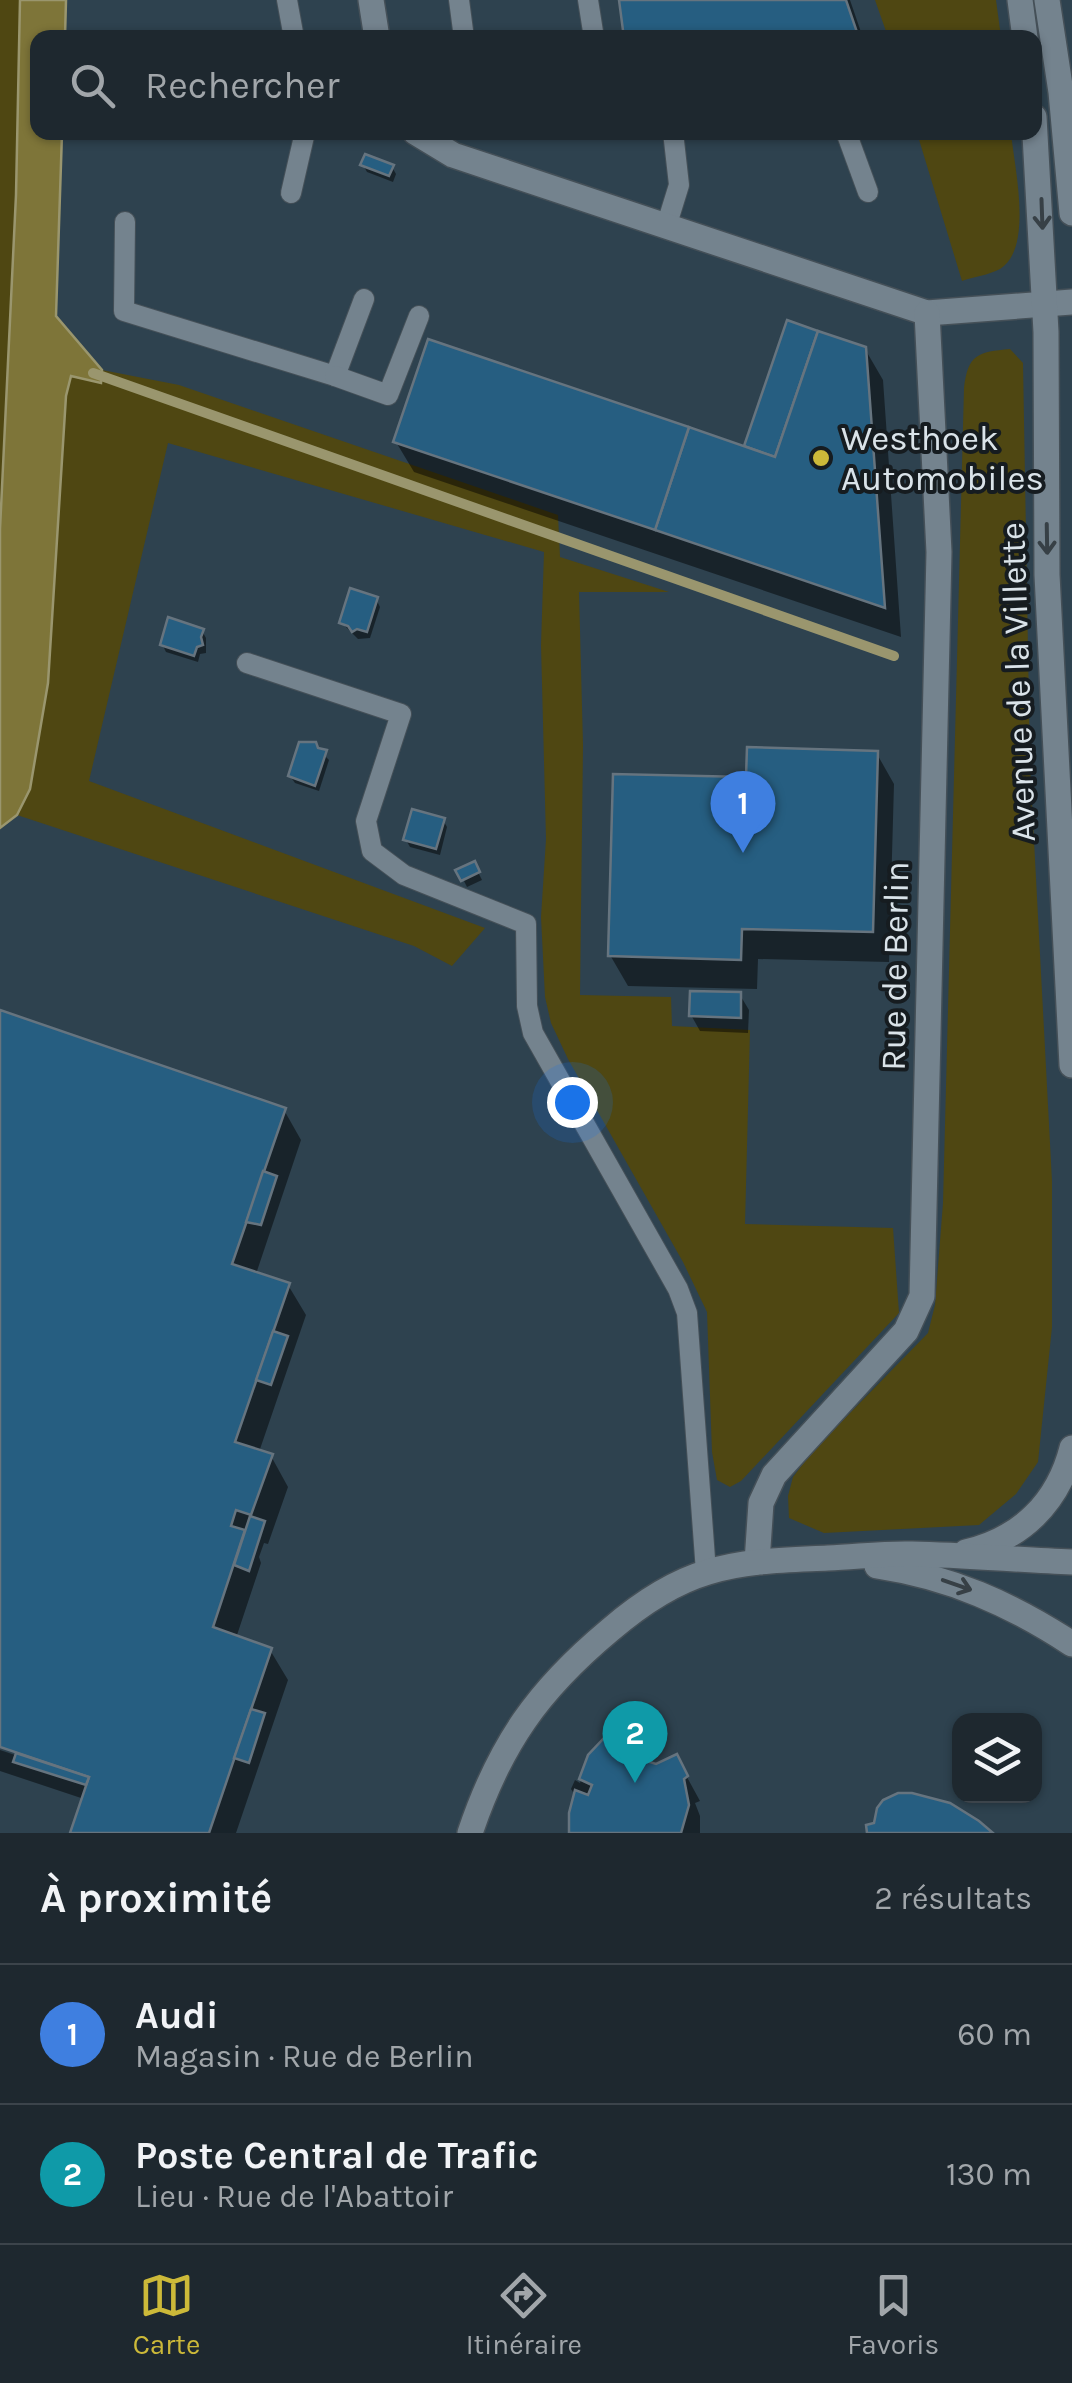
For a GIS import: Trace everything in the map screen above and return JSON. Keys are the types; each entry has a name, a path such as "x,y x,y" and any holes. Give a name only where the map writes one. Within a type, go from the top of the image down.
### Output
{"street":[{"path":"372,0 376,30"},
{"path":"1020,0 1024,30"},
{"path":"1047,0 1061,92 1072,213"},
{"path":"426,140 440,150 927,314 1072,302"},
{"name":"Avenue de la Villette","path":"1035,140 1045,305 1047,575 1072,1065"},
{"name":"Rue de Berlin","path":"757,1562 761,1503 774,1474 906,1331 922,1296 939,552 927,314"},
{"path":"952,1556 1002,1540 1038,1514 1061,1480 1072,1448"},
{"path":"470,1833 486,1788 511,1738 563,1670 650,1599 706,1572 757,1562 909,1554 1072,1562"},
{"path":"828,1558 920,1573 960,1585 1000,1602 1072,1644"}],"lane":[{"path":"286,0 292,30"},
{"path":"459,0 463,30"},
{"path":"588,0 593,30"},
{"path":"291,192 303,140"},
{"path":"666,227 679,185 674,140"},
{"path":"849,140 868,192"},
{"path":"125,222 124,311 388,395 418,316"},
{"path":"335,376 364,299"},
{"path":"247,663 401,714 366,822 372,851 404,875 526,924 527,1006 533,1034 678,1289 687,1312 706,1572"}],"shaded area":[{"path":"0,0 20,0 16,195 0,529"},
{"path":"20,0 1072,0 1072,1833 0,1833 0,529 16,195"},
{"path":"20,0 66,0 65,30 30,30 30,140 62,140 56,316 102,370 101,383 71,376 66,396 48,683 30,789 17,815 0,828 0,529 16,195"},
{"path":"875,0 996,0 1000,30 886,30"},
{"path":"919,140 1012,140 1019,206 1016,244 1000,269 962,281"},
{"path":"1010,349 1023,363 1030,765 1052,1181 1052,1327 1038,1462 1016,1494 979,1525 824,1533 789,1518 788,1496 793,1477 812,1452 928,1333 935,1305 943,1203 964,388 968,368 976,357"},
{"path":"102,370 179,385 558,515 560,557 669,592 579,592 583,745 580,995 671,997 672,1026 750,1030 745,1224 893,1228 899,1313 741,1481 730,1487 717,1480 712,1452 707,1312 683,1262 568,1059 551,1023 545,997 541,917 546,839 541,645 544,552 168,443 89,781 485,928 452,966 414,946 17,815 30,789 66,396 71,376 101,383"}],"building":[{"path":"619,0 846,0 856,30 623,30"},
{"path":"365,154 394,165 389,176 360,165"},
{"path":"787,320 818,331 775,457 744,446"},
{"path":"818,331 866,347 885,608 655,530 689,427 775,457"},
{"path":"428,339 689,427 655,530 393,442"},
{"path":"350,588 378,597 367,632 352,632 339,623"},
{"path":"168,617 204,629 203,645 197,647 194,656 160,645"},
{"path":"299,742 316,742 318,748 327,750 315,786 288,776"},
{"path":"747,747 878,751 873,932 742,929 741,960 608,956 613,774 746,777"},
{"path":"412,809 445,818 436,849 403,840"},
{"path":"475,861 480,872 461,881 455,870"},
{"path":"690,991 741,992 741,1018 689,1016"},
{"path":"0,1010 286,1108 232,1264 290,1283 235,1442 273,1454 251,1515 236,1510 231,1526 245,1530 213,1627 272,1648 209,1833 70,1833 89,1777 0,1747"},
{"path":"263,1171 277,1176 261,1225 246,1222"},
{"path":"273,1331 288,1336 271,1385 256,1380"},
{"path":"250,1516 265,1521 249,1571 234,1565"},
{"path":"251,1709 265,1713 249,1763 234,1758"},
{"path":"605,1737 630,1745 624,1754 656,1764 677,1754 688,1776 684,1779 689,1805 681,1833 569,1833 575,1790 588,1795 592,1785 579,1779 588,1755"},
{"path":"16,1753 89,1777 86,1785 13,1762"},
{"path":"898,1793 950,1803 993,1833 867,1833 866,1825 874,1823 883,1800"}],"waterway":[{"path":"93,373 894,656"}],"place":[{"name":"Westhoek Automobiles","path":"821,458"},
{"name":"Audi","path":"743,853"},
{"name":"Poste Central de Trafic","path":"635,1783"}]}
